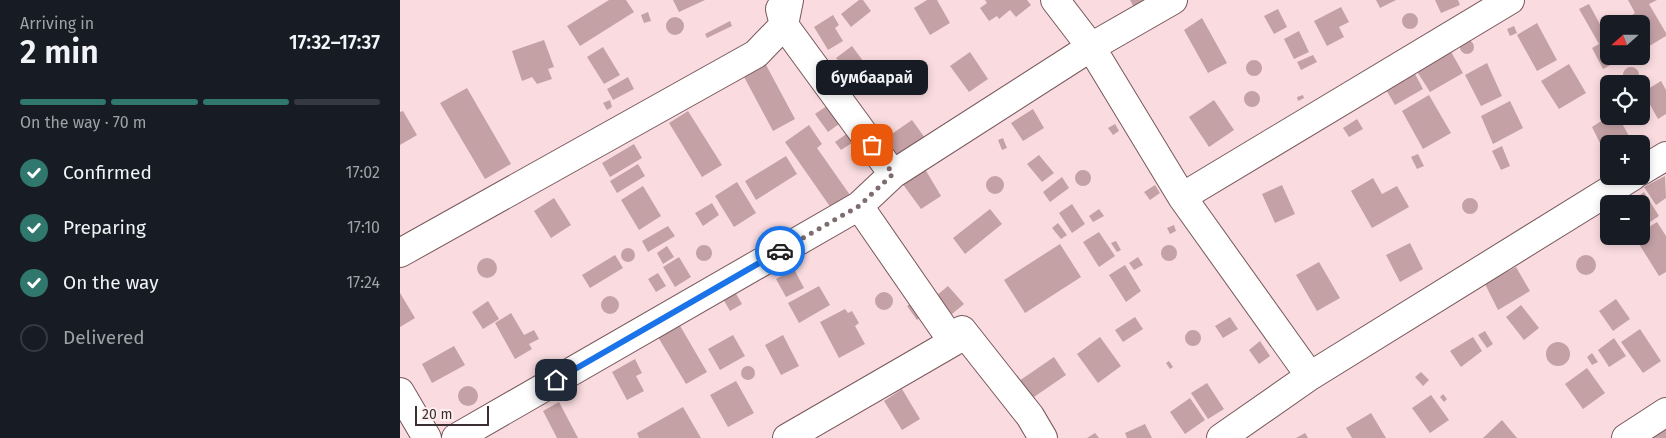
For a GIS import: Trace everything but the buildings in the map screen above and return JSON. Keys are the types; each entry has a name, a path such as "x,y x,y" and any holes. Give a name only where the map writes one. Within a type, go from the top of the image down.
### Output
{"street":[{"path":"1055,0 1092,47 1182,196 1310,376"},
{"path":"456,438 859,206 893,174 1092,47 1173,0"},
{"path":"1182,196 1510,0"},
{"path":"400,253 756,54 783,8 893,174"},
{"path":"1650,166 1666,156"},
{"path":"1221,438 1310,376 1618,185"},
{"path":"859,206 953,342"},
{"path":"787,438 953,342 962,330 1030,416 1043,438"},
{"path":"400,392 427,438"},
{"path":"1626,438 1666,412"}],"way so far":[{"path":"780,251 859,206 893,174 872,145"}],"place":[{"name":"бумбаарай","path":"872,145"}],"route":[{"path":"556,380 780,251"}]}
